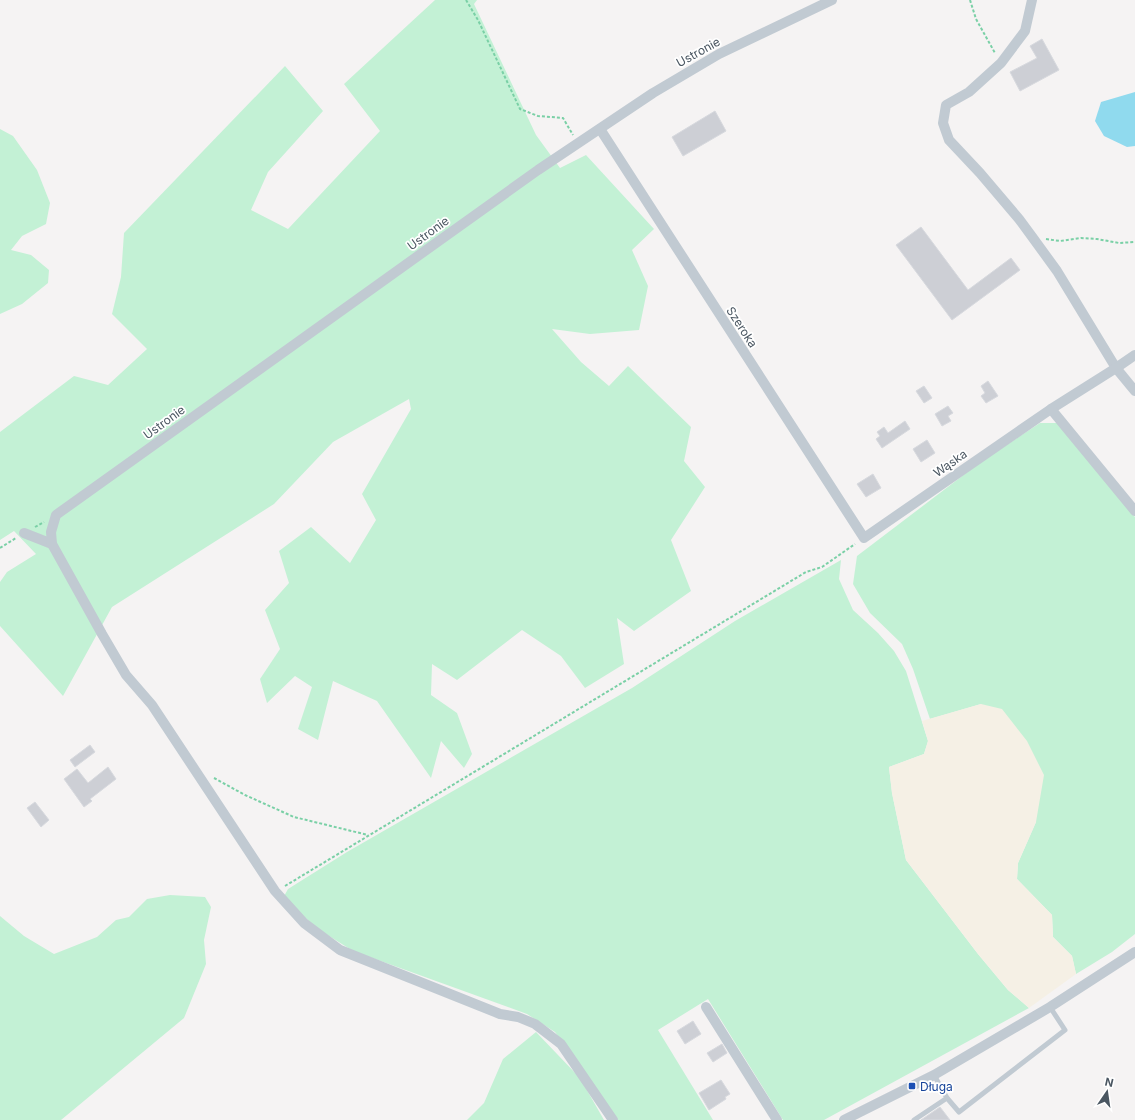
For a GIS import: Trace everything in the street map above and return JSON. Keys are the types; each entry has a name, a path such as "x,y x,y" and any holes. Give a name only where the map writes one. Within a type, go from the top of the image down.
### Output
{"street":[{"name":"Ustronie","path":"52,544 51,532 56,515 532,174 653,93 719,54 832,0"},
{"path":"1032,0 1025,31 1001,63 969,92 946,105 943,123 949,140 980,173 1019,219 1057,271 1116,368 1135,391"},
{"name":"Szeroka","path":"600,129 864,538"},
{"name":"Wąska","path":"864,538 1051,409 1135,355"},
{"path":"1051,409 1135,511"},
{"path":"24,533 52,544 126,675 152,705 275,891 304,923 340,950 500,1014 518,1017 535,1024 561,1044 613,1120"},
{"path":"847,1119 934,1075 1050,1007 1135,952"},
{"path":"706,1007 777,1120"}],"lane":[{"path":"934,1075 947,1098 959,1112 1065,1030 1050,1007"},
{"path":"914,1120 947,1098"}],"path":[{"path":"466,0 478,20 520,109 538,116 563,118 578,143"},
{"path":"970,0 976,19 1001,63"},
{"path":"1033,238 1060,240 1081,238 1119,243 1135,242"},
{"path":"275,891 806,572 822,567 864,538"},
{"path":"213,778 245,795 294,817 370,835"}],"green space":[{"path":"435,0 477,0 474,4 536,135 560,168 586,155 654,229 632,250 648,286 639,330 590,334 552,329 581,362 609,386 628,366 691,427 684,461 705,487 671,540 691,591 634,631 617,618 624,664 585,688 561,656 522,630 457,680 432,664 431,695 457,713 472,754 464,768 441,741 431,778 377,701 333,681 318,740 298,729 312,687 295,676 267,703 260,679 280,649 265,610 289,583 279,551 311,527 350,563 376,520 362,494 411,409 409,399 333,442 274,504 112,607 63,696 0,626 0,582 7,572 36,554 14,531 0,540 0,432 74,376 108,385 147,349 112,314 121,277 124,233 285,66 323,111 268,172 251,210 288,229 380,131 344,84"},
{"path":"0,129 13,136 37,170 50,203 46,224 22,236 11,250 31,255 49,270 48,283 22,304 0,314"},
{"path":"1040,423 1057,423 1135,517 1135,934 1112,952 1076,974 1072,956 1053,937 1052,915 1017,879 1018,863 1036,822 981,704 930,719 913,669 902,644 870,613 853,584 857,556 978,464"},
{"path":"841,560 839,579 853,610 878,633 894,651 906,671 928,741 924,754 889,767 892,793 906,860 978,954 1008,990 1029,1008 824,1120 783,1120 708,999 658,1030 713,1120 618,1120 578,1062 555,1032 527,1014 353,951 318,929 283,898 288,889 347,852 632,688 735,621"},
{"path":"170,895 205,897 211,907 204,940 206,964 184,1018 61,1120 0,1120 0,916 24,936 54,954 97,937 116,920 129,917 147,899"},
{"path":"536,1032 580,1078 604,1120 467,1120 484,1103 503,1059"}],"sand":[{"path":"981,704 1002,709 1027,741 1044,775 1036,822 1018,863 1017,879 1052,915 1053,937 1072,956 1076,974 1029,1008 1008,990 978,954 906,860 892,793 889,767 924,754 928,741 922,721"}],"water":[{"path":"1135,92 1135,146 1127,147 1104,136 1095,121 1101,102"}],"building":[{"path":"1042,39 1059,70 1020,91 1010,72 1037,58 1030,46"},
{"path":"715,111 726,131 683,156 672,137"},
{"path":"921,227 968,290 1011,258 1020,270 952,320 896,245"},
{"path":"988,381 998,396 986,403 981,396 985,393 981,386"},
{"path":"924,386 932,398 924,403 916,391"},
{"path":"948,406 953,413 948,416 951,421 942,426 935,414"},
{"path":"905,421 910,429 882,448 876,439 880,436 877,432 884,427 888,433"},
{"path":"927,440 935,453 921,462 913,449"},
{"path":"873,474 881,488 866,497 857,484"},
{"path":"90,745 95,752 75,767 70,760"},
{"path":"108,767 116,779 90,799 92,801 84,807 64,779 77,769 88,783"},
{"path":"35,802 49,820 41,827 27,808"},
{"path":"693,1021 701,1034 685,1044 677,1031"},
{"path":"722,1044 727,1053 713,1062 707,1053"},
{"path":"721,1080 730,1094 725,1097 726,1099 709,1110 699,1093"},
{"path":"940,1107 950,1120 921,1120"}],"place":[{"name":"Długa","path":"912,1086"}]}
